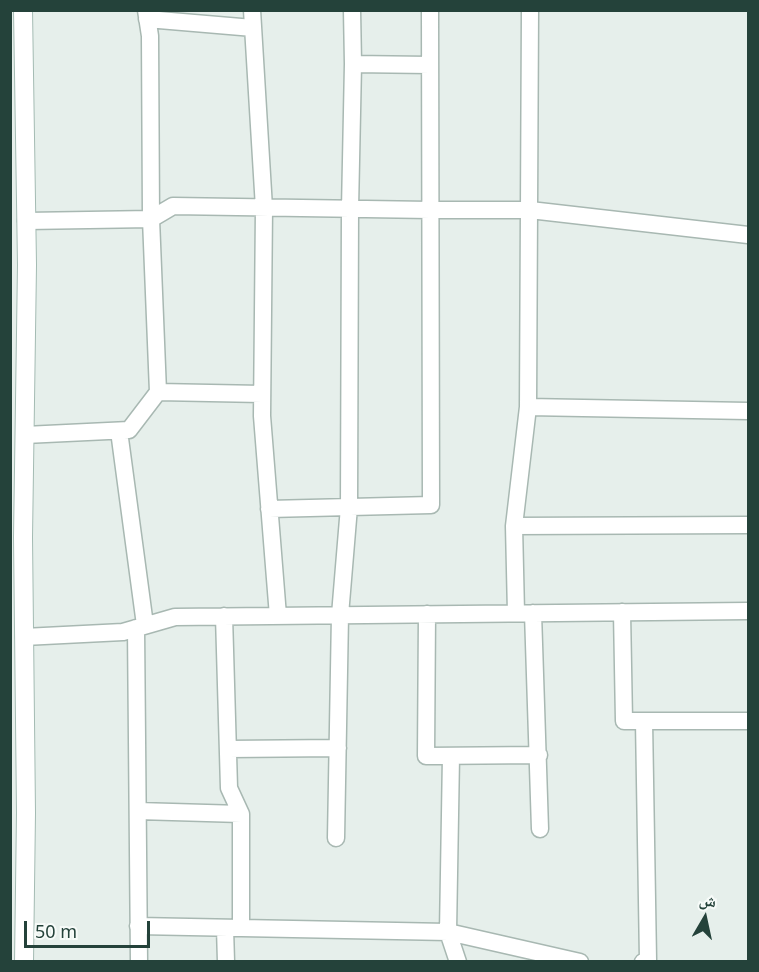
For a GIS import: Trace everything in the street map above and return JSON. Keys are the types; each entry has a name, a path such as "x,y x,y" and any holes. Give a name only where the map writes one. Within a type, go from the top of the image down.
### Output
{"street":[{"path":"23,10 27,265 23,537 26,813 24,962"},
{"path":"252,10 264,208 262,416 278,616"},
{"path":"336,838 340,615 349,507 352,10"},
{"path":"269,509 431,505 430,10"},
{"path":"516,613 514,526 528,407 530,10"},
{"path":"24,435 129,430 158,392 151,219 150,36 146,15 252,28"},
{"path":"353,64 430,65"},
{"path":"26,221 151,219 173,206 530,210 748,235"},
{"path":"158,392 262,394"},
{"path":"528,407 748,411"},
{"path":"119,431 141,627 138,962"},
{"path":"514,526 748,525"},
{"path":"24,637 123,632 175,617 748,611"},
{"path":"622,612 624,721 748,722"},
{"path":"533,613 540,829"},
{"path":"427,614 426,756 539,755"},
{"path":"224,616 229,788 241,814 233,928 226,962"},
{"path":"643,962 648,960 644,721"},
{"path":"228,749 338,748"},
{"path":"451,756 448,932 458,962"},
{"path":"138,811 241,814"},
{"path":"138,926 448,932 580,962"}]}
